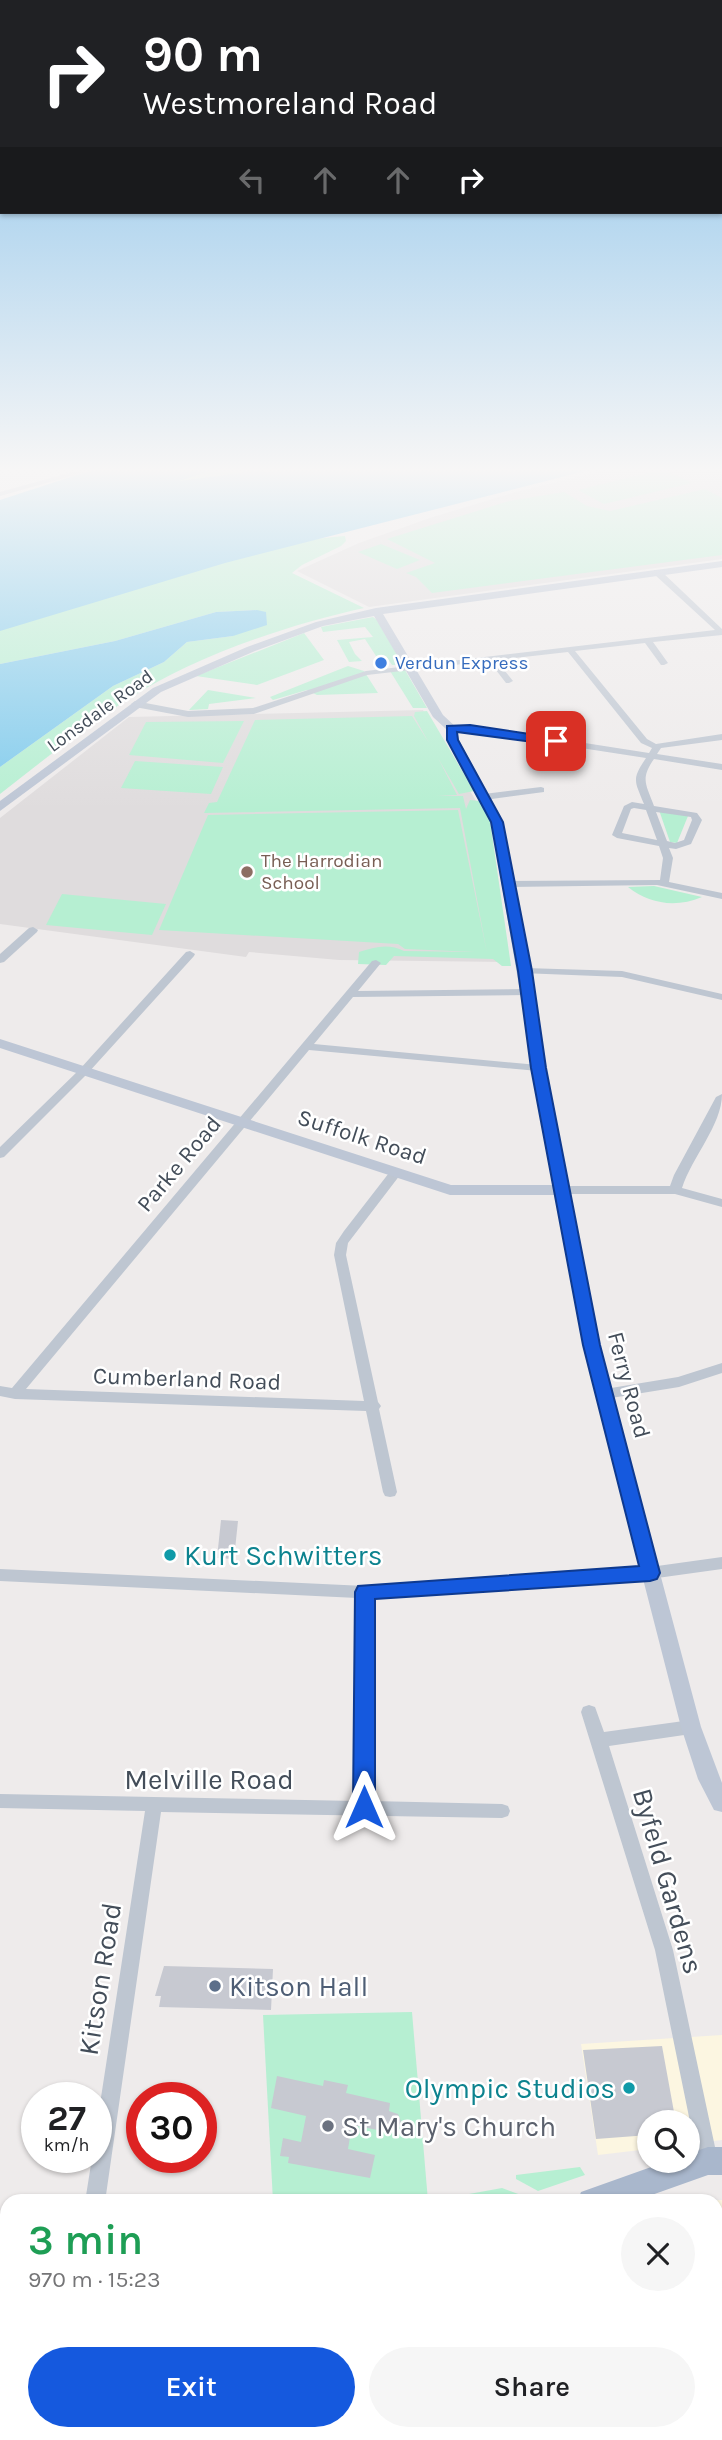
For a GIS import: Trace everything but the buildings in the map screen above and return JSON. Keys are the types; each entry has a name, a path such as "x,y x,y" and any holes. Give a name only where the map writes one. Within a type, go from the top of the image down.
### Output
{"main road":[{"path":"616,2194 715,2161"}],"street":[{"name":"Lonsdale Road","path":"0,807 135,704 170,683 251,649 320,624 376,611 586,582"},
{"path":"668,582 722,629"},
{"name":"Ferry Road","path":"376,611 439,717 451,728 453,740 497,822 525,971 538,1068 592,1345 691,1727 709,1779 722,1803"},
{"path":"135,704 188,714 254,711 366,673 648,641 722,629"},
{"path":"648,641 664,663"},
{"path":"570,650 653,751"},
{"path":"492,659 509,681"},
{"path":"451,728 470,728 653,751 722,767"},
{"path":"653,751 722,737"},
{"path":"653,751 639,777 668,858 664,883"},
{"path":"484,797 541,790"},
{"path":"648,807 689,813 697,820 688,842 684,845 663,844 617,835 627,808 648,807"},
{"path":"509,884 664,883 722,896"},
{"path":"0,960 33,930"},
{"path":"0,1154 84,1070 190,954"},
{"name":"Parke Road","path":"15,1394 242,1122 353,994 376,963"},
{"path":"525,971 622,974 722,997"},
{"path":"353,994 528,992"},
{"name":"Suffolk Road","path":"0,1044 459,1192 676,1190 722,1203"},
{"path":"308,1047 538,1068"},
{"path":"676,1190 680,1175 722,1097"},
{"path":"390,1492 340,1249 348,1234 396,1172"},
{"path":"605,1394 679,1382 722,1368"},
{"name":"Cumberland Road","path":"0,1391 15,1394 374,1406"},
{"path":"0,1575 365,1592 650,1573 722,1563"},
{"path":"364,1807 365,1592"},
{"name":"Byfeld Gardens","path":"589,1712 664,1950 715,2161"},
{"path":"599,1740 691,1727"},
{"name":"Melville Road","path":"0,1801 502,1811"},
{"name":"Kitson Road","path":"96,2194 155,1806"}],"shaded area":[{"path":"319,582 554,582 369,607"},
{"name":"The Harrodian School","path":"423,710 487,820 508,962 339,960 249,952 246,957 0,924 0,818 129,717"},
{"path":"722,2035 722,2140 700,2143 700,2110 637,2110 637,2150 598,2155 581,2044"}],"green space":[{"path":"146,582 310,582 364,608 271,633 180,670 109,712 0,794 0,767 113,686 164,662 187,642 233,636 257,610 216,612 115,641 0,664 0,626"},
{"path":"421,582 517,582 432,593"},
{"path":"373,617 403,665 392,665 386,656 376,656 365,639 349,642 362,661 349,662 337,640 373,637 365,627 323,632 321,627"},
{"path":"304,633 324,660 257,685 196,676"},
{"path":"348,666 364,671 378,693 317,695 307,690 273,700 270,697"},
{"path":"405,670 427,708 413,708 390,671"},
{"path":"208,690 256,698 209,704 208,709 189,710"},
{"path":"427,711 474,791 459,794 438,758 457,795 437,796 463,796 466,809 470,800 479,801 489,814 511,966 502,966 493,959 394,956 386,965 358,964 359,952 382,947 404,951 476,952 405,949 398,944 159,930 208,815 458,810 487,953 460,808 204,813 209,803 217,802 255,720 412,716 429,743 414,716 415,712"},
{"path":"244,721 223,763 129,755 146,722"},
{"path":"135,761 223,767 211,794 121,788"},
{"path":"659,810 688,816 677,843 670,842"},
{"path":"654,886 702,897 663,903 636,893 628,887"},
{"path":"62,894 166,904 152,935 46,925"},
{"path":"412,2012 427,2194 273,2194 263,2015"},
{"path":"580,2167 585,2175 538,2191 516,2179 516,2175"},
{"path":"502,2188 518,2194 469,2194"}],"water":[{"path":"0,582 143,582 73,603 0,626"},
{"path":"216,612 266,612 267,625 233,636 187,642 164,662 113,686 0,767 0,664 115,641"}],"waterway":[{"path":"0,626 143,582"}],"place":[{"name":"Verdun Express","path":"381,663"},
{"name":"The Harrodian School","path":"247,872"},
{"name":"Kurt Schwitters","path":"170,1555"},
{"name":"Kitson Hall","path":"215,1986"},
{"name":"Olympic Studios","path":"629,2088"},
{"name":"St Mary's Church","path":"328,2126"}],"route":[{"path":"364,1807 365,1592 650,1573 592,1345 538,1068 525,971 497,822 450,733 451,728 460,727 556,741"}]}
